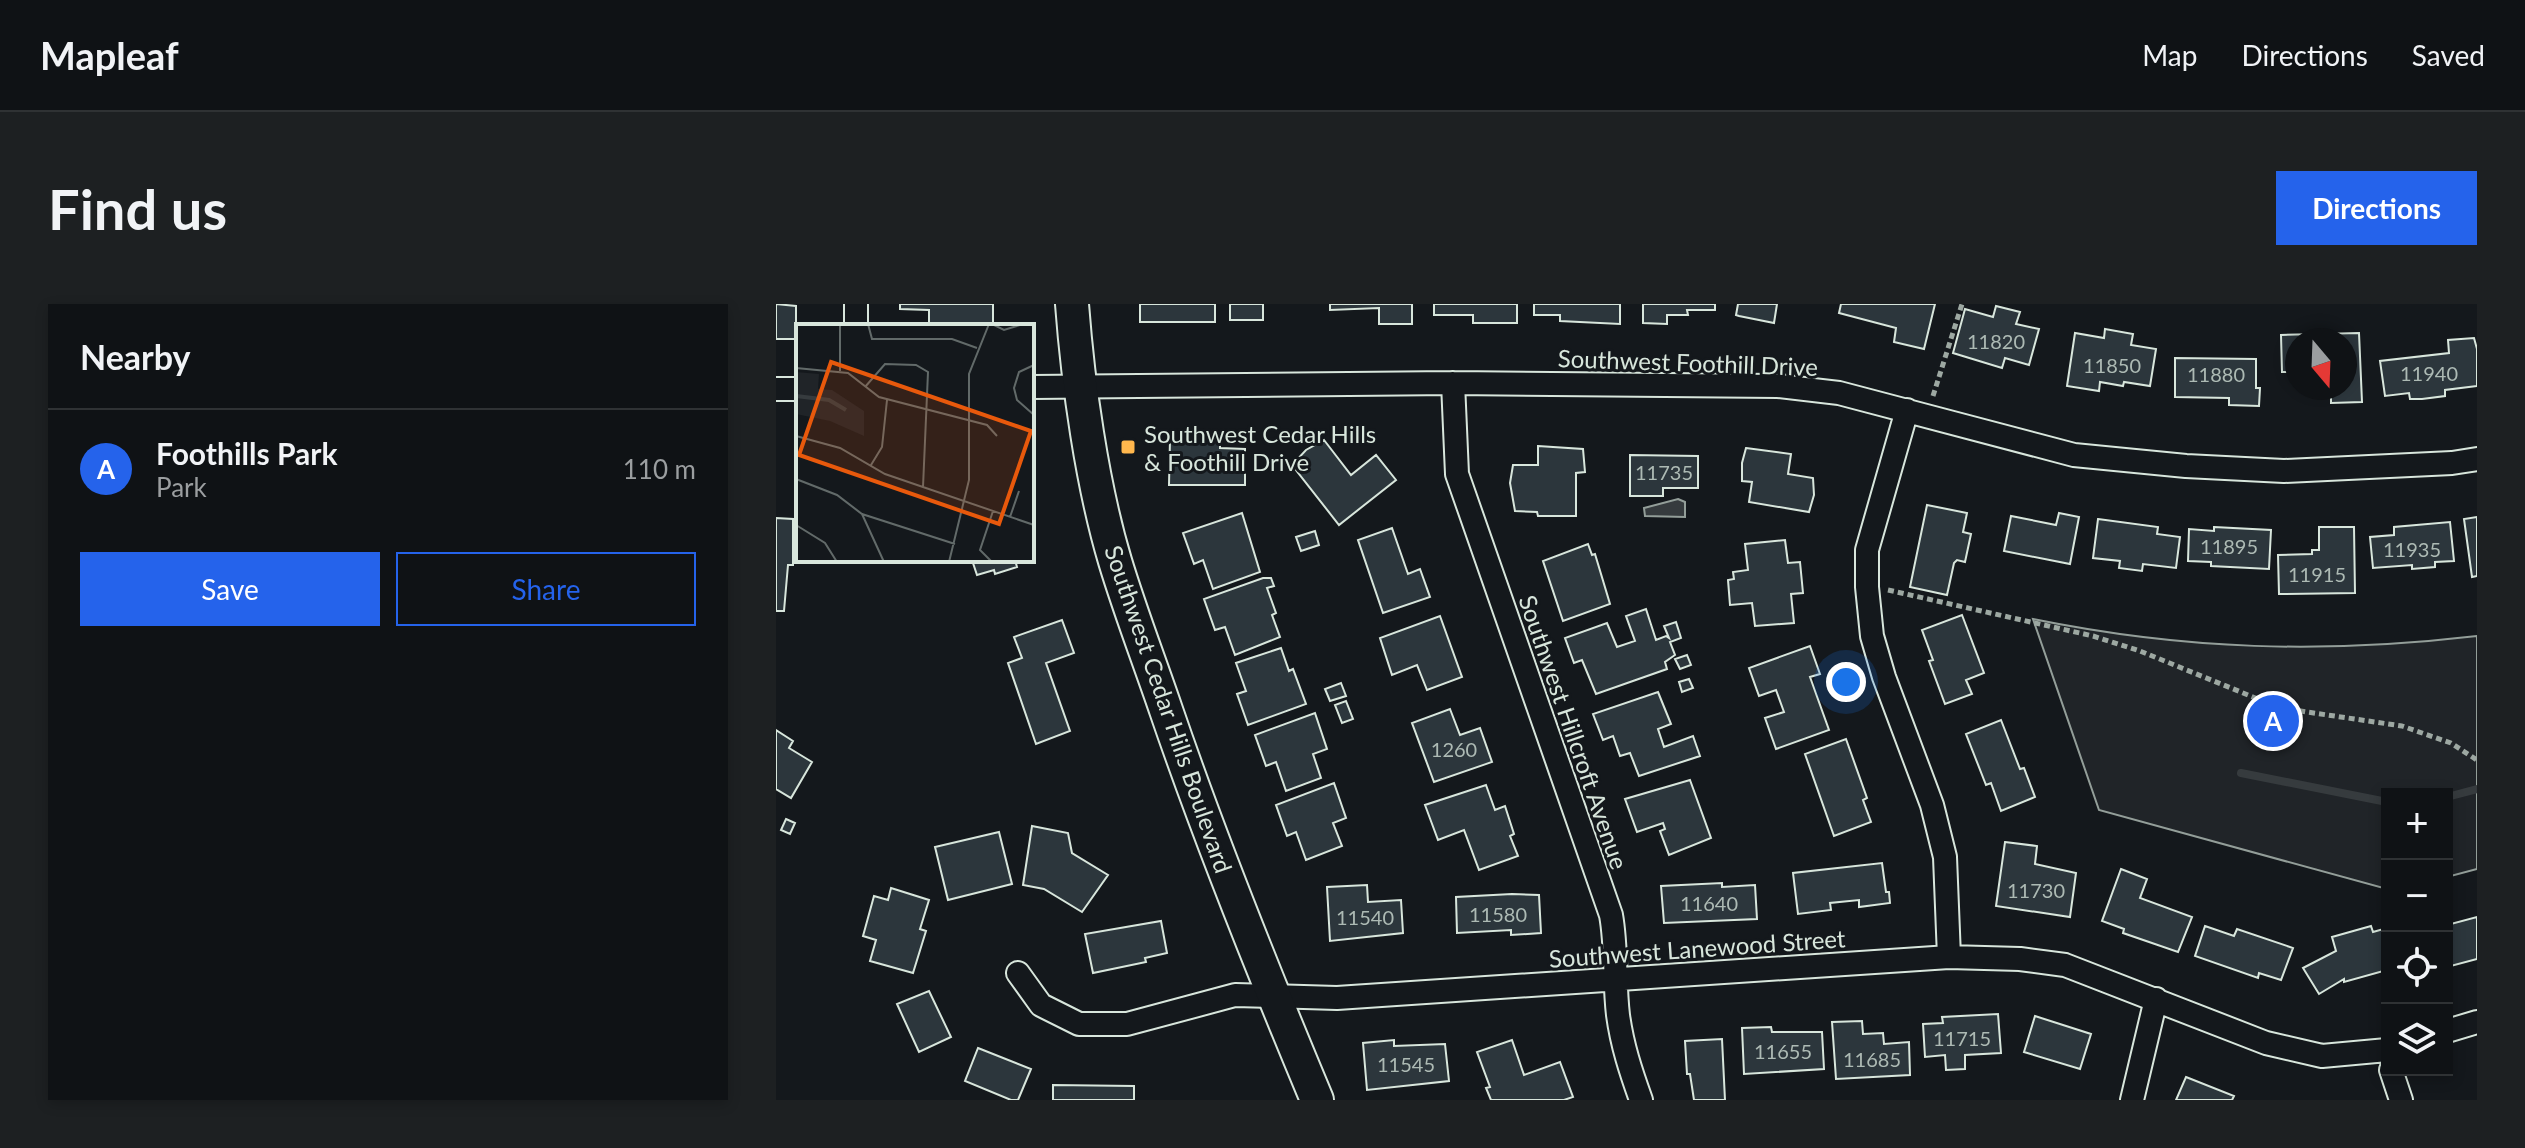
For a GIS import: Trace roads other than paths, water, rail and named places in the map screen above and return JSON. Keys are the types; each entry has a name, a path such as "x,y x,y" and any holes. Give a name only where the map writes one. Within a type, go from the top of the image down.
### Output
{"main road":[{"name":"Southwest Cedar Hills Boulevard","path":"1072,304 1096,476 1115,559 1183,758 1274,997 1317,1100"}],"street":[{"name":"Southwest Foothill Drive","path":"1034,387 1453,383 1778,386 1839,393 2074,455 2186,466 2284,471 2452,463 2477,459"},
{"name":"Southwest Hillcroft Avenue","path":"1453,383 1457,474 1611,915 1622,1039 1641,1100"},
{"path":"1917,413 1867,550 1867,587 1872,636 1884,677 1932,805 1945,857 1949,957"},
{"name":"Southwest Lanewood Street","path":"1018,973 1041,1005 1079,1024 1127,1024 1235,995 1337,998 1949,957 2020,959 2065,965 2266,1043 2322,1056 2381,1058"},
{"path":"2132,1100 2156,999"},
{"path":"2453,1029 2477,1022"},
{"path":"2393,1076 2401,1100"}],"waterway":[{"path":"2241,773 2381,801"},
{"path":"2453,795 2477,789"}],"place":[{"name":"Southwest Cedar Hills & Foothill Drive","path":"1128,447"},
{"name":"Foothills Park","path":"2273,721"}]}
